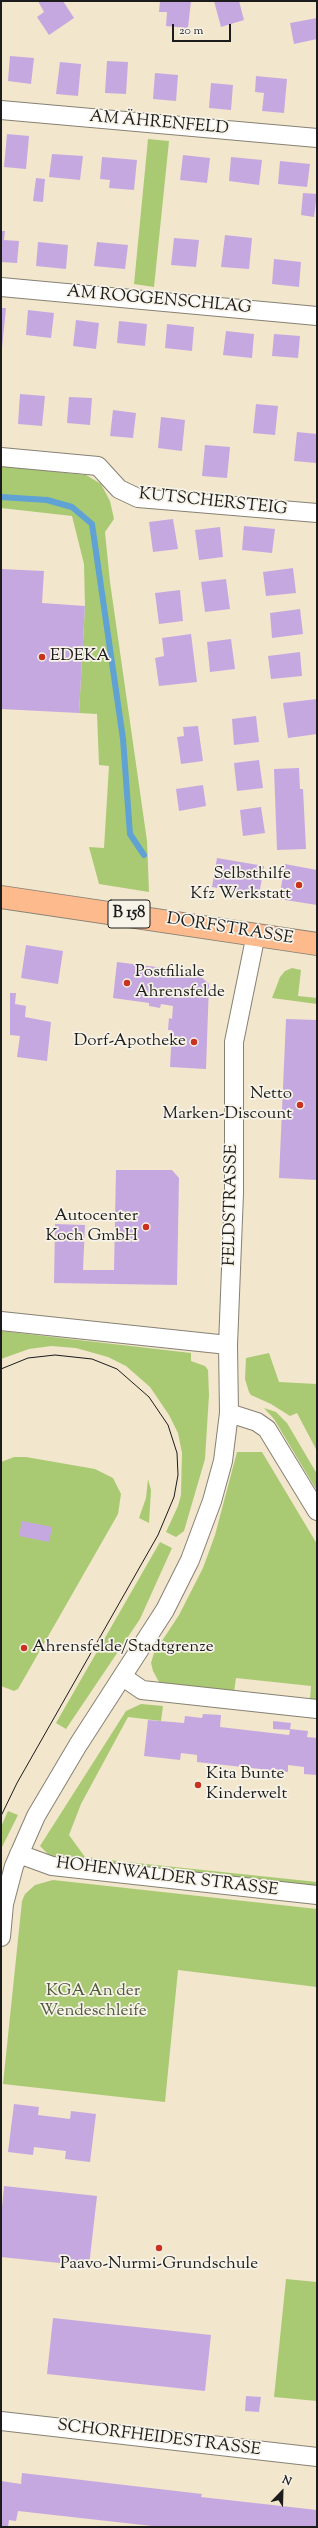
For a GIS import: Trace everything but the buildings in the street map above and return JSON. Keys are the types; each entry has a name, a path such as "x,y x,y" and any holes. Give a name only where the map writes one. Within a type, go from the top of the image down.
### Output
{"main road":[{"name":"DORFSTRASSE","path":"1,897 317,944"}],"street":[{"name":"AM ÄHRENFELD","path":"1,110 317,138"},
{"name":"AM ROGGENSCHLAG","path":"1,286 317,316"},
{"name":"KUTSCHERSTEIG","path":"1,457 98,466 119,489 138,498 317,513"},
{"name":"FELDSTRASSE","path":"228,1340 234,1193 234,1042 256,934"},
{"path":"1,1321 228,1340 229,1413 223,1461 212,1501 190,1560 165,1610 123,1678 57,1779 36,1816 19,1854 4,1904 1,1937"},
{"path":"229,1413 257,1422 267,1429 317,1511"},
{"path":"123,1678 142,1690 317,1709"},
{"name":"HOHENWALDER STRASSE","path":"19,1854 52,1866 317,1895"},
{"name":"SCHORFHEIDESTRASSE","path":"1,2421 317,2457"}],"green space":[{"path":"148,139 169,141 154,287 134,284"},
{"path":"1,466 86,475 101,484 110,501 114,519 105,532 110,582 147,841 149,892 99,884 89,847 104,848 109,766 99,765 97,714 79,713 85,606 84,564 72,516 1,508"},
{"path":"292,968 301,970 298,996 317,998 317,1004 272,998 280,977 285,971"},
{"path":"1,1331 191,1353 191,1361 205,1366 208,1370 209,1395 205,1459 184,1531 176,1537 166,1532 178,1506 181,1495 182,1453 178,1433 169,1415 150,1387 126,1366 108,1357 76,1348 51,1346 29,1349 1,1359"},
{"path":"269,1353 279,1382 317,1384 317,1451 297,1413 290,1416 271,1404 251,1395 249,1392 245,1379 246,1358"},
{"path":"264,1408 276,1412 287,1423 317,1474 317,1491 274,1419"},
{"path":"237,1452 262,1452 317,1544 317,1701 310,1700 311,1686 236,1678 234,1692 164,1685 159,1682 153,1671 151,1663 154,1653 179,1615 203,1568 215,1535"},
{"path":"14,1457 26,1457 95,1469 113,1478 121,1494 118,1514 18,1689 14,1691 1,1686 1,1462"},
{"path":"148,1479 151,1490 149,1523 139,1518 146,1498"},
{"path":"160,1542 172,1548 140,1619 66,1729 56,1723"},
{"path":"141,1704 163,1706 161,1721 128,1717 81,1804 69,1835 85,1857 118,1861 117,1866 58,1859 49,1855 40,1846 126,1711"},
{"path":"8,1811 18,1815 1,1849 1,1827"},
{"path":"127,1862 317,1882 317,1888 126,1867"},
{"name":"KGA An der Wendeschleife","path":"53,1880 317,1909 317,1987 178,1970 165,2102 3,2084 22,1901 25,1894 35,1885"},
{"path":"286,2279 317,2282 317,2401 274,2397"}],"waterway":[{"path":"1,497 47,500 72,507 92,524 123,739 130,834 144,855"}],"tram line":[{"path":"1,1369 28,1358 55,1355 92,1359 117,1369 149,1397 168,1425 177,1453 178,1475 174,1497 158,1535 17,1783 1,1816"}],"place":[{"name":"EDEKA","path":"42,657"},
{"name":"Selbsthilfe Kfz Werkstatt","path":"299,885"},
{"name":"Postfiliale Ahrensfelde","path":"127,983"},
{"name":"Dorf-Apotheke","path":"194,1042"},
{"name":"Netto Marken-Discount","path":"300,1105"},
{"name":"Autocenter Koch GmbH","path":"146,1227"},
{"name":"Ahrensfelde/Stadtgrenze","path":"24,1648"},
{"name":"Kita Bunte Kinderwelt","path":"198,1785"},
{"name":"Paavo-Nurmi-Grundschule","path":"159,2248"}]}
